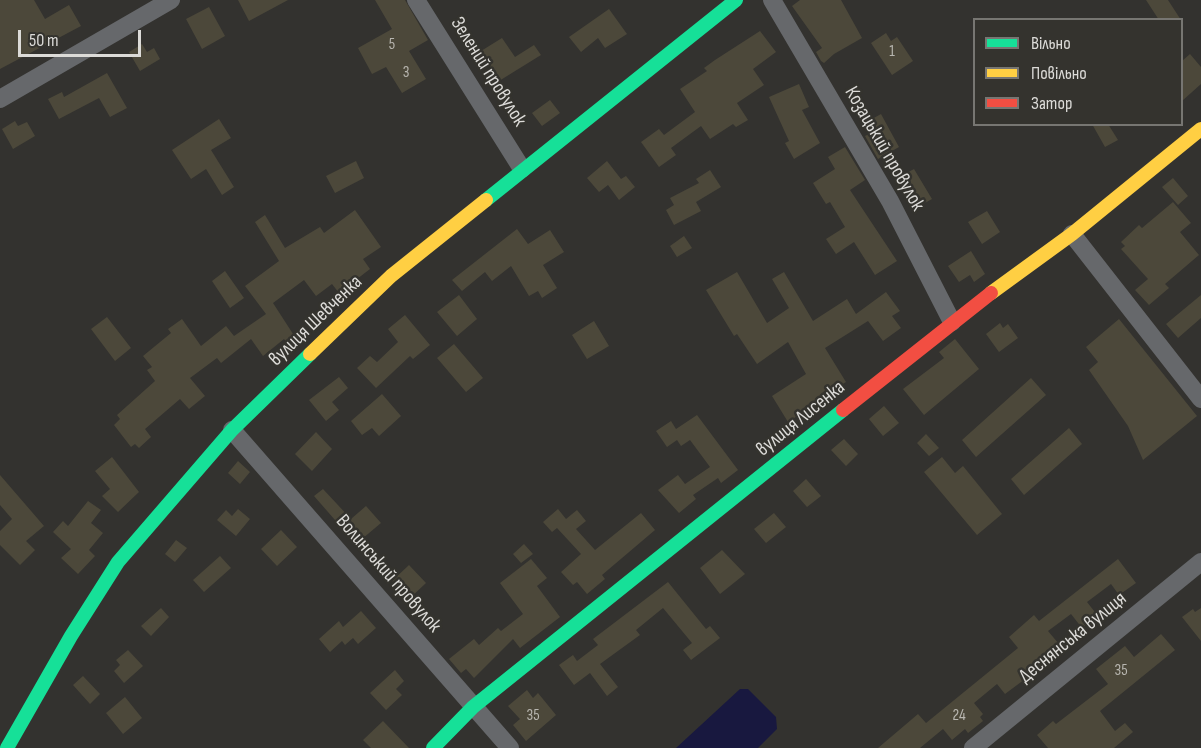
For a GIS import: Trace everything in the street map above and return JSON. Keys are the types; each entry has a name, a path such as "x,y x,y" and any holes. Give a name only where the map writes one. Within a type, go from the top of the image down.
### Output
{"street":[{"path":"0,99 171,0"},
{"name":"Зелений провулок","path":"416,0 522,169"},
{"name":"вулиця Шевченка","path":"7,748 71,636 118,562 232,430 391,276 736,0"},
{"name":"Козацький провулок","path":"772,0 890,201 952,322"},
{"name":"вулиця Лисенка","path":"433,748 473,707 952,322 1072,234 1201,129"},
{"path":"1072,234 1201,399"},
{"name":"Волинський провулок","path":"232,430 510,748"},
{"name":"Деснянська вулиця","path":"973,748 1201,562"}],"shaded area":[{"path":"740,689 748,689 776,717 777,729 758,748 676,748"}],"building":[{"path":"0,0 34,0 45,19 69,5 81,26 0,69"},
{"path":"238,0 288,0 249,21"},
{"path":"375,0 405,0 428,40 409,51 426,79 402,93 386,67 372,74 358,48 392,29"},
{"path":"800,0 841,0 862,38 834,54 824,63 816,52 822,48 792,6"},
{"path":"1146,0 1168,0 1180,18 1158,18"},
{"path":"209,7 225,36 202,49 186,19"},
{"path":"609,9 627,34 605,48 598,38 581,52 569,37"},
{"path":"760,31 776,52 753,69 764,85 737,103 748,120 736,127 733,124 710,139 701,126 671,148 676,155 659,167 641,142 659,129 664,135 695,112 680,89 707,71 704,68 715,60"},
{"path":"886,33 891,41 897,37 913,61 892,75 871,43"},
{"path":"502,38 515,57 534,45 541,55 499,81 481,51"},
{"path":"142,44 147,52 154,48 160,59 140,71 129,52"},
{"path":"1190,54 1201,67 1201,84 1183,100 1183,60"},
{"path":"107,73 127,108 110,117 99,98 59,119 48,99 62,92 64,97"},
{"path":"799,84 809,107 802,110 820,143 794,159 785,143 789,141 769,97"},
{"path":"550,100 560,113 542,126 532,113"},
{"path":"881,114 899,147 878,159 865,136 869,134 863,124"},
{"path":"219,119 231,138 211,150 234,187 222,195 206,169 191,179 172,150"},
{"path":"15,121 18,126 27,122 35,136 13,149 2,129"},
{"path":"1093,126 1109,126 1118,140 1105,147"},
{"path":"845,147 865,180 850,190 897,261 875,275 854,242 836,254 826,239 845,227 830,202 826,204 813,183 835,169 828,157"},
{"path":"356,161 364,178 335,193 326,176"},
{"path":"607,161 621,179 626,176 635,187 619,200 608,185 599,192 587,178"},
{"path":"914,169 932,199 916,208 901,176"},
{"path":"710,170 721,187 696,202 701,211 674,225 666,210 674,205 670,198 699,183 696,179"},
{"path":"1173,178 1188,196 1178,205 1162,187"},
{"path":"1173,202 1191,223 1180,232 1199,255 1165,284 1169,288 1149,305 1135,290 1148,279 1121,249 1125,246 1121,242 1139,225 1142,228"},
{"path":"355,210 381,247 363,259 370,269 339,293 332,284 316,296 304,280 273,303 295,337 287,343 284,339 263,356 251,339 221,363 217,358 190,378 205,396 189,409 180,399 145,429 151,437 139,448 135,444 131,447 114,425 120,419 117,415 155,381 147,370 152,367 143,356 171,333 168,329 182,319 201,346 226,326 234,336 266,314 245,286 279,261 255,222 265,215 285,248 320,227 324,233"},
{"path":"987,211 1000,232 982,244 968,222"},
{"path":"517,229 528,244 550,230 564,252 543,265 557,288 542,298 538,291 529,296 511,266 492,281 485,272 462,291 452,280"},
{"path":"684,236 692,248 677,257 670,246"},
{"path":"971,251 985,274 974,282 970,275 959,282 948,266"},
{"path":"225,271 244,298 230,308 212,281"},
{"path":"737,272 767,323 789,308 772,279 784,272 813,321 847,299 856,314 886,292 900,311 892,316 901,328 883,341 868,321 825,348 846,382 806,407 808,409 788,422 772,396 806,374 788,342 757,364 737,334 734,336 706,290"},
{"path":"459,295 477,319 457,336 437,312"},
{"path":"1201,295 1201,318 1178,338 1166,324"},
{"path":"405,315 430,345 413,359 410,356 376,388 357,368 370,356 377,362 398,342 388,329"},
{"path":"107,317 131,348 115,361 91,329"},
{"path":"1119,319 1197,416 1143,460 1128,426 1089,370 1098,362 1086,347"},
{"path":"594,321 609,346 587,359 572,335"},
{"path":"1000,323 1003,328 1008,324 1018,338 999,352 986,334"},
{"path":"955,339 979,369 924,415 903,389 944,358 939,352"},
{"path":"454,344 483,378 466,392 437,358"},
{"path":"339,377 348,388 332,402 339,410 326,421 309,400"},
{"path":"1031,378 1046,395 976,457 962,440"},
{"path":"382,394 401,416 379,436 372,428 362,435 351,421"},
{"path":"884,406 899,423 883,436 869,419"},
{"path":"697,415 738,470 721,483 718,478 693,495 696,499 679,513 658,490 678,475 685,484 710,467 690,440 681,446 677,440 667,447 656,431 671,421 676,429"},
{"path":"1069,428 1082,444 1024,495 1011,479"},
{"path":"316,432 332,449 312,471 295,454"},
{"path":"926,434 939,448 929,456 917,443"},
{"path":"844,439 858,454 846,466 831,450"},
{"path":"112,457 139,492 118,512 102,496 110,489 95,471"},
{"path":"942,457 955,473 963,466 1002,514 977,535 924,472"},
{"path":"238,461 250,472 240,484 228,473"},
{"path":"0,475 44,526 26,541 35,550 20,565 0,545 0,531 12,519 0,505"},
{"path":"806,479 821,496 807,507 793,491"},
{"path":"323,489 351,519 366,506 381,523 356,544 314,496"},
{"path":"88,501 101,510 91,523 103,533 89,550 95,556 78,574 61,558 71,549 53,532 63,521 68,526"},
{"path":"238,509 250,519 236,536 217,520 226,510 232,516"},
{"path":"558,509 566,519 577,510 586,521 576,529 595,550 641,513 655,530 602,575 605,579 587,594 577,582 573,585 561,572 581,554 557,528 552,532 543,522"},
{"path":"774,513 786,527 766,543 754,529"},
{"path":"281,530 297,547 277,566 261,549"},
{"path":"176,540 187,548 175,562 165,554"},
{"path":"524,544 533,554 521,563 513,554"},
{"path":"722,550 745,574 720,594 700,568"},
{"path":"220,556 231,568 204,592 193,580"},
{"path":"531,559 547,578 537,586 560,617 520,648 513,639 474,678 466,669 461,673 449,659 474,639 479,645 498,628 501,631 523,614 500,583"},
{"path":"1118,559 1136,583 1119,595 1111,584 1087,602 1098,616 1082,628 1071,614 1048,631 1064,650 1005,694 997,684 974,703 983,714 980,717 983,721 968,733 965,729 952,740 943,729 920,748 878,748 918,714 926,723 1018,648 1009,637 1034,615 1039,621"},
{"path":"409,565 426,583 409,599 392,581"},
{"path":"668,582 706,629 710,626 720,638 691,660 683,650 692,643 663,608 636,630 640,635 600,664 618,687 607,696 590,673 574,685 559,665 573,655 577,661 598,645 593,639"},
{"path":"161,608 169,617 151,636 141,626"},
{"path":"1201,608 1201,641 1182,617 1193,609 1195,612"},
{"path":"361,611 376,628 358,644 353,638 345,645 342,641 330,652 319,639 339,621 343,627"},
{"path":"1161,634 1175,650 1100,711 1115,731 1125,723 1133,732 1114,748 1048,748 1037,735 1053,721 1056,724 1108,684 1096,669 1125,646 1134,657"},
{"path":"128,650 143,666 124,683 114,671 120,665 116,660"},
{"path":"395,670 404,681 396,689 402,695 386,710 370,693"},
{"path":"83,676 100,694 90,704 73,685"},
{"path":"527,690 533,698 538,693 556,715 526,741 513,725 520,719 508,706"},
{"path":"125,697 142,718 123,734 106,713"},
{"path":"383,721 409,748 371,748 363,740"}],"traffic: fast":[{"path":"486,200 736,0"},
{"path":"7,748 71,636 118,562 232,430 310,354"},
{"path":"433,748 473,707 843,410"}],"traffic: slow":[{"path":"991,293 1072,234 1201,129"},
{"path":"310,354 391,276 486,200"}],"traffic: jam":[{"path":"843,410 991,293"}]}
